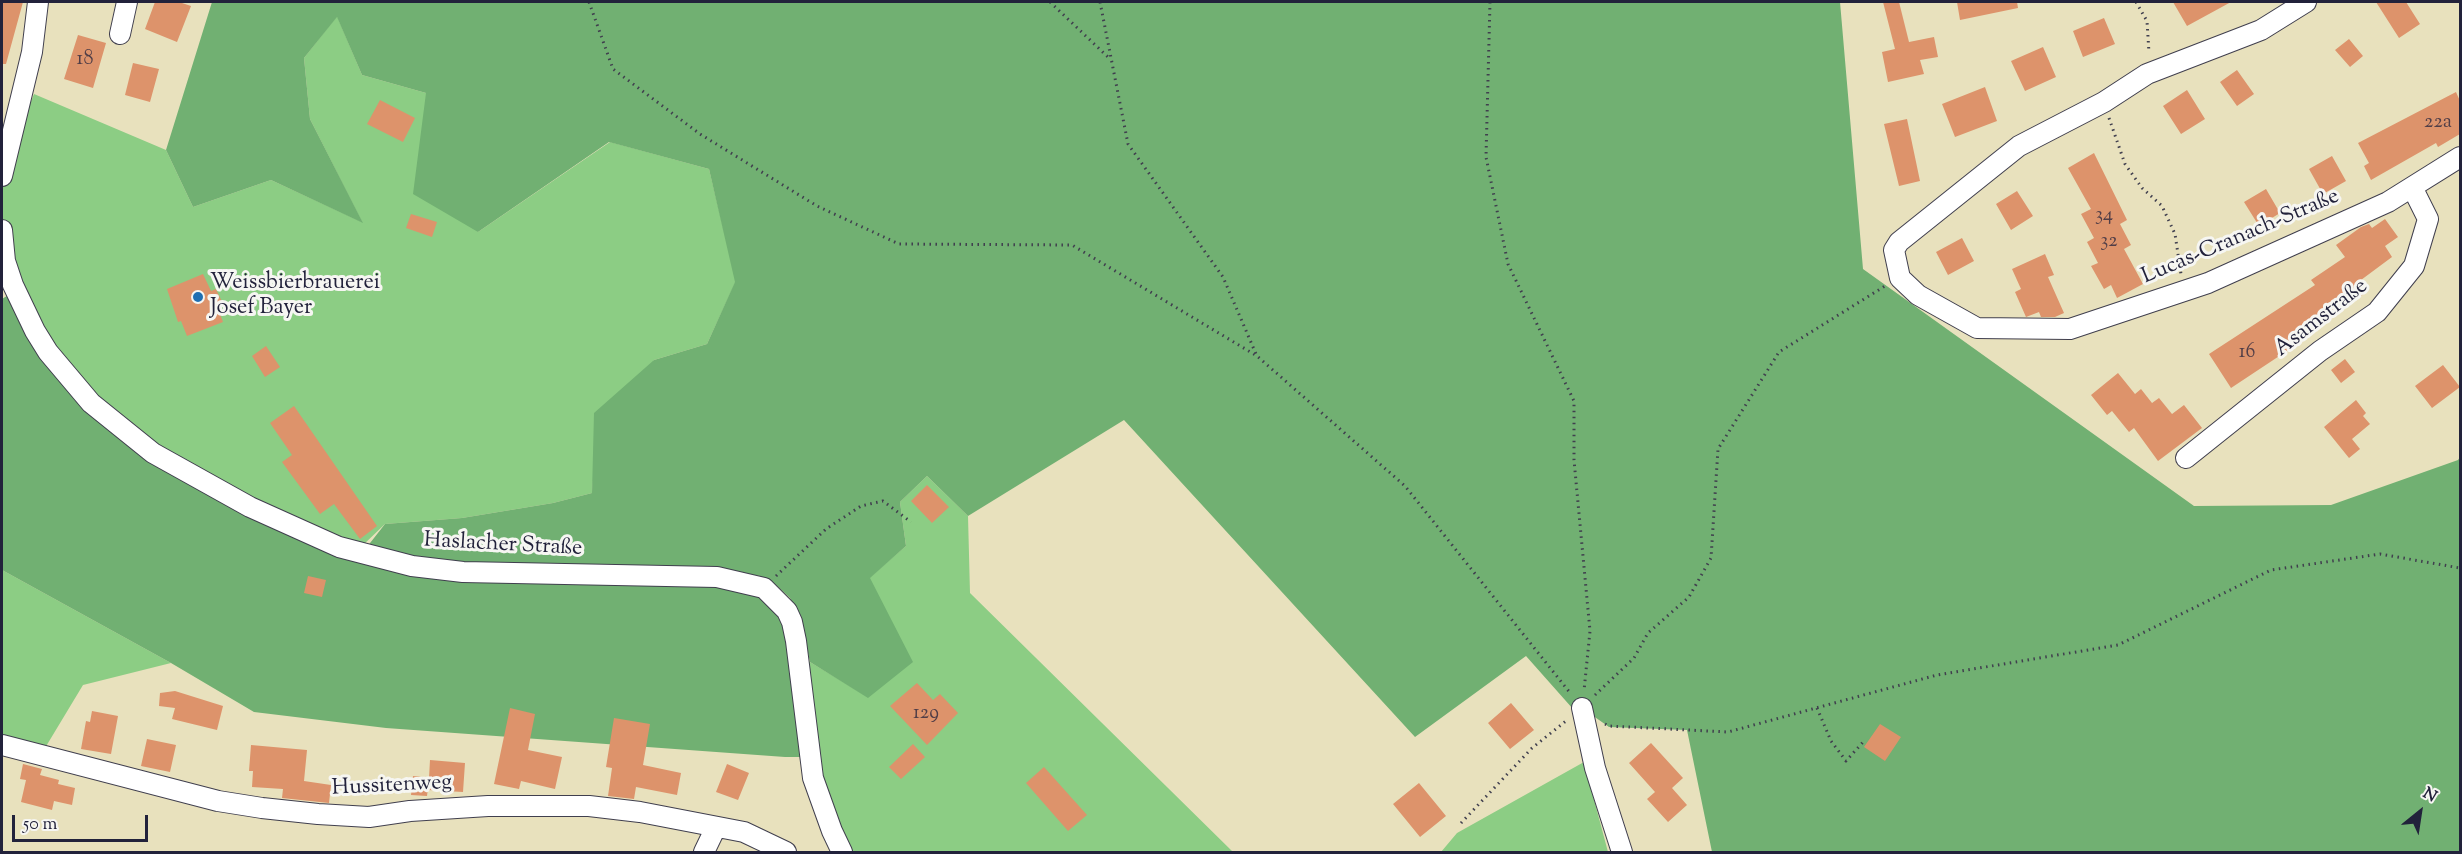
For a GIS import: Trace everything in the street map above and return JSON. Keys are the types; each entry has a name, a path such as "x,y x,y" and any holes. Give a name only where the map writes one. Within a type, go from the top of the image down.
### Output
{"street":[{"path":"2,176 32,52 38,2"},
{"path":"120,34 127,2"},
{"path":"1900,278 1894,250 1899,242 2019,146 2104,102 2148,74 2261,30 2306,2"},
{"name":"Lucas-Cranach-Straße","path":"1900,278 1918,295 1977,328 2070,329 2208,283 2388,202 2460,157"},
{"name":"Asamstraße","path":"2186,458 2320,351 2377,312 2414,266 2428,219 2412,187"},
{"name":"Haslacher Straße","path":"2,230 5,261 13,285 35,331 48,352 91,403 153,453 270,516 339,547 412,566 463,572 717,577 764,588"},
{"path":"764,588 787,611 792,622 813,778 828,822 842,852"},
{"path":"1582,708 1596,768 1622,852"},
{"name":"Hussitenweg","path":"2,744 219,801 262,808 369,817 410,811 488,806 589,806 640,812 744,832 786,852"},
{"path":"704,852 716,827"}],"path":[{"path":"588,2 613,69 700,134 816,206 899,244 1072,245 1257,356 1405,486 1582,708 1609,726 1728,732 1937,675 2118,645 2271,570 2380,554 2460,568"},
{"path":"1050,2 1110,59"},
{"path":"1100,2 1128,144 1223,277 1257,356"},
{"path":"1490,2 1486,157 1508,264 1574,401 1574,460 1590,631 1582,708"},
{"path":"2136,2 2147,21 2148,74"},
{"path":"2104,102 2125,164 2142,188 2162,206 2175,234 2183,291"},
{"path":"1461,823 1532,748 1582,708 1634,658 1648,633 1689,597 1711,558 1718,449 1779,352 1900,278"},
{"path":"764,588 826,529 861,506 883,501 911,522"},
{"path":"1817,708 1831,741 1846,761 1864,741"}],"green space":[{"path":"212,2 1840,2 1863,269 2194,506 2331,505 2458,460 2460,457 2460,852 1712,852 1687,730 1609,727 1582,708 1573,709 1526,656 1415,737 1124,420 968,516 927,476 900,502 906,546 870,578 913,662 868,698 810,662 800,617 790,598 776,585 760,576 716,570 463,567 363,552 385,524 462,518 553,503 592,493 594,413 654,360 707,344 735,282 709,169 609,142 478,232 413,194 426,93 362,75 337,17 304,58 310,119 363,223 271,180 193,207 166,150"},
{"path":"337,16 362,75 426,93 478,232 610,142 709,169 736,281 707,344 654,360 594,468 592,493 553,503 462,518 385,524 361,547 301,526 149,440 85,385 45,334 7,260 2,230 2,172 34,94 166,150 193,207 271,180 362,222 310,119 304,58"},
{"path":"10,294 137,445 356,561 728,584 760,592 784,612 809,757 386,728 254,712 171,663 2,570 2,299"},
{"path":"927,476 968,516 970,593 1233,852 851,852 818,770 800,656 868,697 870,577 906,546 900,502"},
{"path":"2,570 171,663 83,685 45,748 2,737"},
{"path":"1584,762 1608,852 1441,852 1457,833"}],"building":[{"path":"2,2 23,2 6,64 2,64"},
{"path":"155,2 179,2 191,6 177,42 145,29"},
{"path":"1883,2 1899,2 1909,42 1934,37 1938,57 1920,60 1924,74 1888,82 1882,52 1895,49"},
{"path":"1957,2 2017,2 2018,8 1960,20"},
{"path":"2173,2 2231,2 2187,26"},
{"path":"2376,2 2406,2 2420,24 2399,38"},
{"path":"2104,18 2115,44 2083,57 2073,31"},
{"path":"78,35 106,43 93,88 64,79"},
{"path":"2349,39 2363,56 2350,67 2335,50"},
{"path":"2043,47 2056,77 2025,91 2011,61"},
{"path":"133,63 159,69 150,102 125,95"},
{"path":"2237,70 2254,94 2237,106 2220,82"},
{"path":"1985,87 1997,121 1955,137 1942,104"},
{"path":"2187,90 2205,119 2181,134 2163,106"},
{"path":"2456,92 2460,101 2460,134 2438,147 2436,143 2371,180 2364,166 2369,163 2358,143"},
{"path":"380,100 415,118 403,142 367,124"},
{"path":"1907,119 1920,181 1899,186 1884,124"},
{"path":"2094,153 2127,220 2120,224 2131,245 2124,249 2143,284 2117,298 2111,285 2104,289 2091,266 2098,263 2087,242 2094,238 2081,214 2091,209 2068,168"},
{"path":"2332,156 2346,181 2323,194 2309,169"},
{"path":"2266,189 2280,213 2259,226 2244,202"},
{"path":"2017,191 2033,216 2011,230 1996,204"},
{"path":"411,214 437,222 432,237 406,228"},
{"path":"2385,219 2398,237 2385,246 2392,257 2361,280 2368,291 2315,328 2317,331 2231,388 2209,354 2315,285 2311,280 2345,257 2336,245 2361,227 2369,224 2372,228"},
{"path":"1962,238 1974,261 1948,275 1936,252"},
{"path":"2045,254 2054,275 2048,277 2064,313 2055,317 2041,317 2039,312 2026,317 2015,292 2021,289 2012,269"},
{"path":"203,274 211,291 216,289 223,304 217,306 223,322 187,336 181,321 178,322 167,289"},
{"path":"266,346 280,367 265,377 252,356"},
{"path":"2345,359 2355,372 2341,383 2331,370"},
{"path":"2443,365 2460,387 2432,408 2415,386"},
{"path":"2118,373 2135,394 2141,389 2152,403 2159,398 2172,414 2184,405 2202,428 2158,461 2134,428 2129,432 2112,411 2107,415 2091,395"},
{"path":"2356,400 2366,413 2363,416 2370,424 2352,439 2360,449 2349,458 2324,427"},
{"path":"294,406 377,526 360,539 334,504 320,514 282,462 292,455 270,423"},
{"path":"927,485 949,507 932,523 911,501"},
{"path":"308,576 326,580 322,597 304,593"},
{"path":"917,683 933,700 940,694 958,713 927,745 890,706"},
{"path":"175,691 223,706 217,730 172,719 175,708 159,706 160,693"},
{"path":"1511,703 1534,730 1510,749 1488,723"},
{"path":"510,708 535,714 528,750 562,757 555,789 521,781 519,789 494,784"},
{"path":"92,711 118,716 111,754 81,749 86,721 90,722"},
{"path":"614,718 650,724 643,765 681,773 677,795 636,787 634,799 608,796 612,768 606,767"},
{"path":"1880,724 1901,737 1885,761 1864,747"},
{"path":"147,739 176,745 170,772 141,766"},
{"path":"1651,743 1683,778 1672,788 1687,805 1668,822 1647,799 1655,792 1629,763"},
{"path":"913,744 925,757 901,779 889,767"},
{"path":"251,745 307,750 304,781 331,785 329,803 282,798 283,789 252,787 253,771 249,771"},
{"path":"430,760 465,763 463,792 428,790 429,779 427,796 411,795 413,776 429,778"},
{"path":"23,764 42,769 40,775 59,780 58,784 75,788 72,805 54,801 52,810 21,802 26,780 20,779"},
{"path":"727,764 749,773 738,800 716,792"},
{"path":"1044,767 1087,815 1068,831 1026,783"},
{"path":"1419,783 1446,816 1420,837 1393,804"}],"place":[{"name":"Weissbierbrauerei Josef Bayer","path":"198,297"}]}
